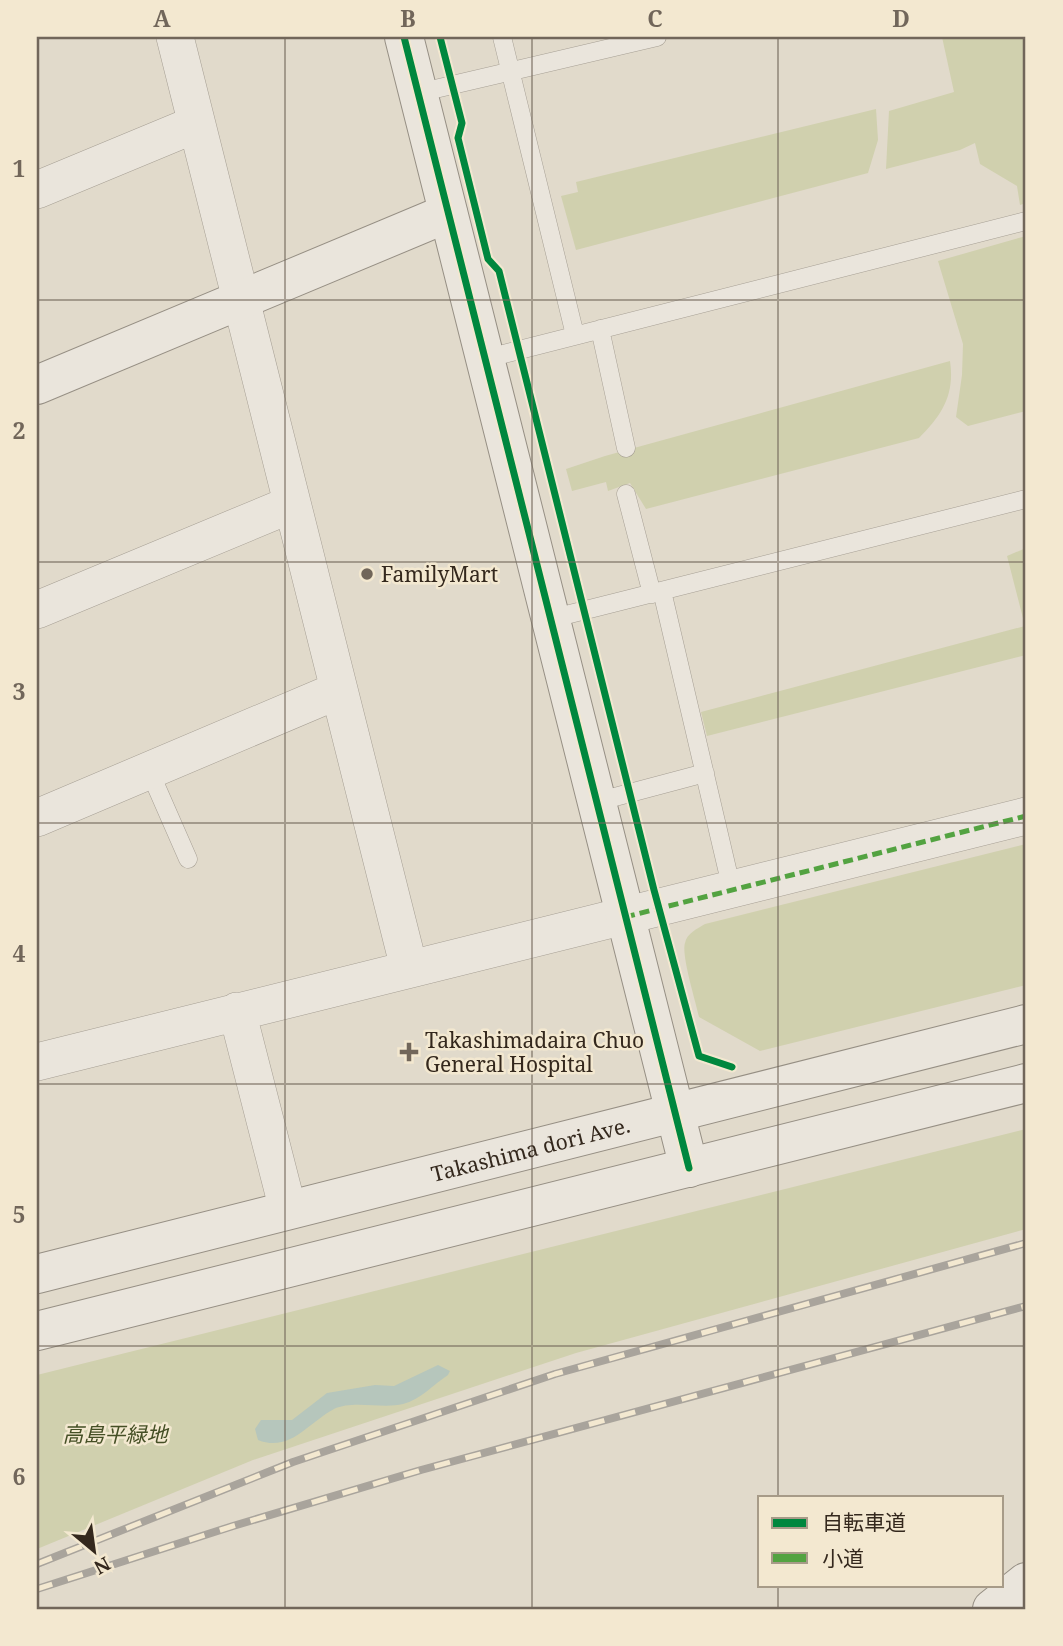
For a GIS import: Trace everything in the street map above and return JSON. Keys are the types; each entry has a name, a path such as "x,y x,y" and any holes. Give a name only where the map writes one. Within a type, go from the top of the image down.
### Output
{"main road":[{"path":"404,37 688,1168"},
{"path":"37,385 448,213"},
{"name":"Takashima dori Ave.","path":"37,1274 1026,1024"},
{"path":"37,1331 1026,1083"},
{"path":"992,1609 1026,1582"}],"street":[{"path":"175,37 409,968"},
{"path":"37,190 196,124"},
{"path":"37,610 292,504"},
{"path":"37,818 339,690"},
{"path":"37,1062 1026,816"},
{"path":"237,1011 288,1210"}],"lane":[{"path":"502,37 575,335"},
{"path":"418,93 657,37"},
{"path":"484,359 1026,221"},
{"path":"600,329 626,448"},
{"path":"626,494 657,593 705,773 732,890"},
{"path":"550,620 1026,499"},
{"path":"149,770 188,859"},
{"path":"596,802 705,773"}],"green space":[{"path":"942,37 1026,37 1026,203 1020,205 1017,186 980,164 975,143 960,150 886,169 889,111 954,92"},
{"path":"876,109 878,140 868,173 576,250 561,196 578,192 576,182"},
{"path":"1026,236 1026,411 968,426 956,417 963,344 938,261"},
{"path":"950,361 950,384 945,404 919,438 646,509 630,483 608,491 606,482 572,491 566,469"},
{"path":"1026,548 1026,655 707,736 701,712 1025,626 1007,556"},
{"path":"1026,844 1026,985 760,1051 699,1017 684,949 688,937 705,924"},
{"name":"高島平緑地","path":"1026,1129 1026,1229 576,1353 253,1460 37,1549 37,1375"}],"shaded area":[{"path":"438,1365 450,1371 448,1375 409,1402 395,1405 341,1406 290,1439 269,1443 258,1440 255,1429 261,1420 292,1420 327,1393 375,1385 394,1386"}],"railway":[{"path":"37,1564 293,1462 555,1374 1026,1243"},
{"path":"37,1589 233,1526 421,1470 1026,1306"}],"marked path":[{"path":"625,917 1026,816"}],"cycle path":[{"path":"404,37 689,1168"},
{"path":"440,37 462,123 458,138 488,259 499,271 654,890 699,1056 732,1067"}],"place":[{"name":"FamilyMart","path":"367,574"},
{"name":"Takashimadaira Chuo General Hospital","path":"409,1052"}]}
